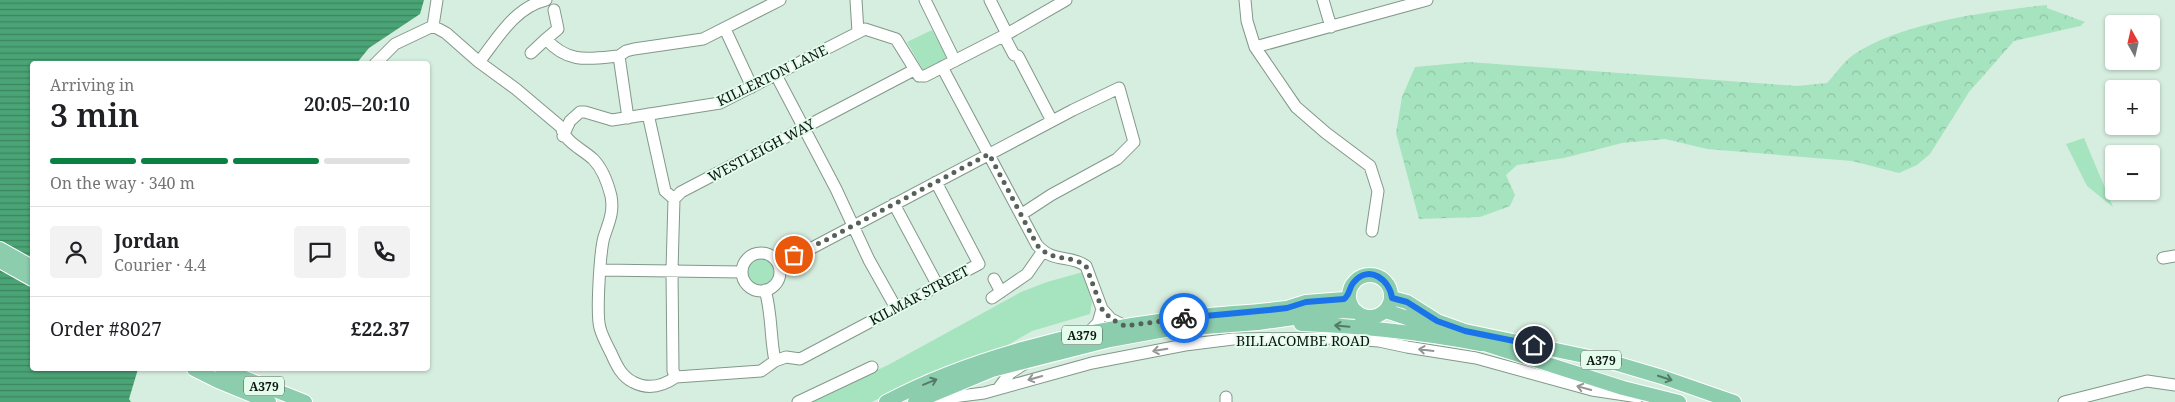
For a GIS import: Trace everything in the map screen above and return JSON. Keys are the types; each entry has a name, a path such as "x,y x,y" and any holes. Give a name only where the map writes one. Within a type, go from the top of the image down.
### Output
{"main road":[{"path":"0,249 30,266"},
{"path":"0,261 30,278"},
{"path":"1348,296 1353,283 1358,278 1371,274 1384,279 1388,284 1389,304"},
{"name":"BILLACOMBE ROAD","path":"886,402 939,378 990,360 1087,334 1125,326 1208,315 1287,308 1306,302 1344,299 1348,296 1350,303 1357,312 1366,317 1373,317 1389,304 1494,347 1620,391 1675,401"},
{"name":"A379","path":"1389,304 1407,302 1437,321 1465,331 1636,369 1734,402"},
{"name":"BILLACOMBE ROAD","path":"915,402 992,370 1110,340 1165,330 1258,323 1343,311 1357,312"},
{"name":"BILLACOMBE ROAD","path":"1258,323 1335,325 1429,334 1494,347"},
{"name":"A379","path":"1581,356 1625,372 1626,381 1620,391"},
{"name":"A379","path":"1636,369 1635,378 1641,387 1675,401"},
{"name":"A379","path":"198,371 269,402"},
{"name":"A379","path":"227,371 306,402"}],"street":[{"path":"433,26 437,0"},
{"path":"479,62 515,17 533,4 546,0"},
{"path":"546,39 556,50 584,60 619,56 626,51 634,49 703,39 725,28 763,4 780,0"},
{"path":"856,0 858,32 865,29 899,42 919,76 925,76 1006,35 1066,0"},
{"path":"925,0 955,61"},
{"path":"990,0 1014,56 1018,56 1052,121"},
{"path":"1245,0 1247,21 1255,47 1296,107 1326,133 1370,166 1378,191 1372,231"},
{"path":"1323,0 1328,28"},
{"path":"1255,47 1427,0"},
{"path":"531,53 558,29 554,10"},
{"path":"433,26 446,33 479,62 516,89 561,128 563,136 594,160 602,172 611,197 613,211 604,237 598,308 600,328 620,371 629,380 639,385 650,387 670,381 676,377 673,371 672,270 674,199 665,192 648,114"},
{"path":"378,61 395,44 433,26"},
{"path":"725,28 752,87"},
{"name":"KILLERTON LANE","path":"563,136 570,121 580,112 612,120 720,103 858,32"},
{"path":"619,56 628,118"},
{"path":"942,67 961,106 992,153 1031,233 1043,252 1057,259 1080,262 1086,266 1102,309 1111,319 1125,326"},
{"name":"WESTLEIGH WAY","path":"674,199 680,192 914,70"},
{"path":"776,75 896,308"},
{"path":"777,262 805,251 1052,121 1119,88 1134,142 1117,159 1022,214"},
{"name":"KILMAR STREET","path":"676,377 761,371 775,361 786,357 800,359 979,264 936,182"},
{"path":"894,204 938,286"},
{"path":"994,279 997,295 1027,274 1043,252"},
{"path":"756,254 768,254 777,262 780,272 773,286 765,290 758,290 748,286 742,272 746,260 756,254"},
{"path":"601,270 742,272"},
{"path":"765,290 771,313 771,333 775,361"},
{"path":"1087,334 1098,323 1102,309"},
{"name":"BILLACOMBE ROAD","path":"932,402 944,398 984,393 1092,363 1185,345 1232,340 1336,338 1379,341 1476,358 1592,390 1620,391"},
{"name":"BILLACOMBE ROAD","path":"998,389 1010,373 1032,359"},
{"path":"798,402 872,367"},
{"path":"214,371 273,402"},
{"path":"2064,402 2147,381 2175,384"}],"green space":[{"path":"2047,5 2047,8 2085,22 2080,26 2014,41 1969,92 1930,154 1917,165 1899,173 1852,161 1707,149 1665,139 1622,143 1564,158 1517,165 1506,175 1515,195 1510,206 1480,217 1419,219 1396,133 1402,97 1415,67 1469,62 1797,86 1827,83 1853,55 1895,34 1946,20"},
{"path":"932,30 948,59 923,70 907,42"},
{"path":"2084,138 2105,188 2105,200 2110,200 2113,207 2087,186 2066,144"},
{"path":"760,257 766,258 774,266 774,278 766,286 760,287 754,286 746,278 745,272 746,266 754,258"},
{"path":"1083,272 1092,302 1090,314 1032,331 1006,346 926,374 872,402 810,402 888,365 1021,292 1047,282"}],"shaded area":[{"path":"0,0 424,0 420,14 369,48 358,61 30,61 30,371 137,371 129,399 131,402 0,402"}],"way so far":[{"path":"794,255 805,251 989,154 1037,245 1043,252 1057,259 1069,259 1086,266 1102,309 1111,319 1125,326 1184,318"}],"route":[{"path":"1184,318 1287,308 1306,302 1344,299 1348,296 1353,283 1358,278 1371,274 1384,279 1391,291 1392,298 1407,302 1437,321 1465,331 1534,345"}]}
